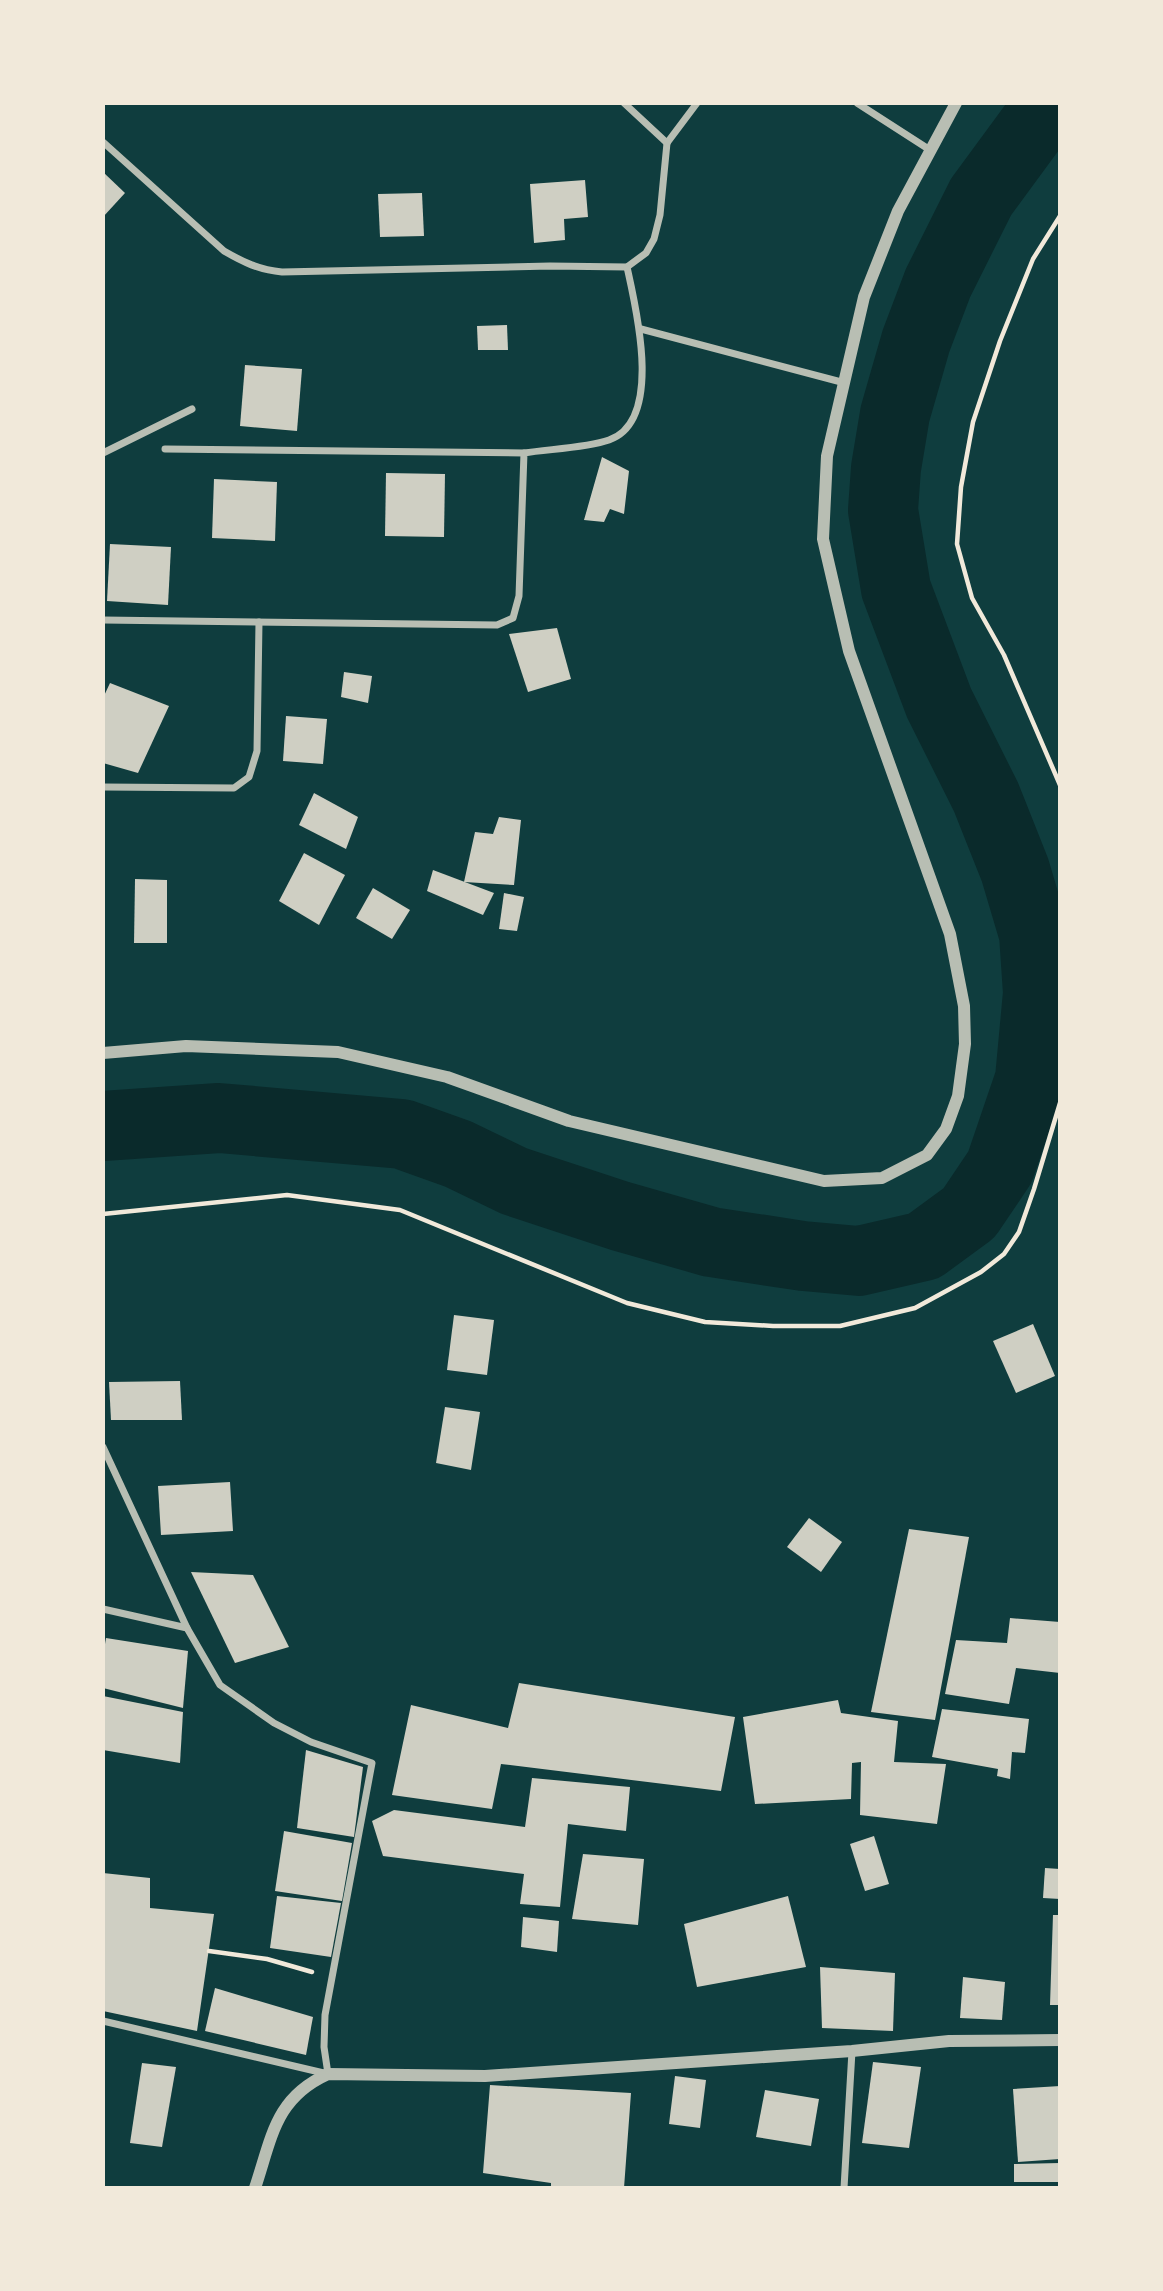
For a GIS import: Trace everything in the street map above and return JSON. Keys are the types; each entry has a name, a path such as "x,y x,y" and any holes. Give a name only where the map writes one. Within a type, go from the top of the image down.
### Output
{"street":[{"path":"624,103 667,143"},
{"path":"103,142 224,251 246,264 266,270 282,272 537,266 627,267 646,253 654,239 660,215 667,143 697,103"},
{"path":"857,103 930,150"},
{"path":"103,1053 186,1046 338,1052 447,1077 569,1121 824,1181 882,1178 927,1155 946,1129 958,1096 965,1044 964,1006 950,934 849,651 823,540 827,456 864,297 898,211 956,103"},
{"path":"165,449 524,453 611,440 630,426 638,404 642,372 640,329 627,267"},
{"path":"640,329 845,383"},
{"path":"103,453 192,409"},
{"path":"103,620 496,625 513,618 519,596 524,453"},
{"path":"103,787 234,788 249,777 257,751 259,622"},
{"path":"103,1447 187,1628 220,1685 274,1723 311,1742 372,1763 325,2015 324,2047 328,2074"},
{"path":"103,1609 187,1628"},
{"path":"103,2021 328,2074 485,2076 852,2051 949,2041 1060,2040"},
{"path":"844,2188 852,2051"},
{"path":"255,2188 279,2117 288,2101 312,2081 328,2074"}],"path":[{"path":"1060,216 1028,271 1000,341 973,422 961,487 957,544 972,598 1004,655 1060,785"},
{"path":"103,1214 287,1195 400,1210 627,1303 705,1322 840,1326 915,1308 981,1272 1004,1254 1018,1232 1030,1200 1060,1103"},
{"path":"209,1951 267,1958 299,1966 332,1980"}],"building":[{"path":"103,172 125,193 103,217"},
{"path":"585,180 588,217 564,219 565,240 534,243 530,184"},
{"path":"422,193 424,236 380,237 378,194"},
{"path":"507,325 508,350 478,350 477,326"},
{"path":"245,365 302,369 297,431 240,426"},
{"path":"602,457 629,471 624,514 610,509 604,522 584,520"},
{"path":"386,473 445,474 444,537 385,536"},
{"path":"214,479 277,482 275,541 212,538"},
{"path":"110,544 171,547 168,605 107,601"},
{"path":"557,628 571,679 528,692 509,634"},
{"path":"344,672 372,676 368,703 341,697"},
{"path":"110,683 169,706 138,773 103,763 103,698"},
{"path":"286,716 327,719 323,764 283,761"},
{"path":"314,793 358,817 346,849 299,825"},
{"path":"499,817 521,820 514,885 464,882 475,832 493,834"},
{"path":"304,853 345,875 319,925 279,901"},
{"path":"433,870 494,893 483,915 427,891"},
{"path":"135,879 167,880 167,943 134,943"},
{"path":"373,888 410,910 392,939 356,918"},
{"path":"504,893 524,897 517,931 499,929"},
{"path":"454,1315 494,1320 487,1375 447,1370"},
{"path":"1033,1324 1055,1376 1016,1393 993,1341"},
{"path":"180,1381 182,1420 111,1420 109,1382"},
{"path":"445,1407 480,1412 471,1470 436,1463"},
{"path":"230,1482 233,1531 161,1535 158,1486"},
{"path":"809,1518 842,1542 821,1572 787,1547"},
{"path":"909,1529 969,1537 935,1720 871,1712"},
{"path":"191,1572 253,1575 289,1647 235,1663"},
{"path":"1010,1618 1060,1622 1060,1673 1016,1668 1009,1704 945,1694 956,1640 1007,1643"},
{"path":"106,1638 188,1651 183,1708 103,1688"},
{"path":"519,1683 735,1717 721,1791 501,1764 492,1809 392,1795 411,1705 508,1728"},
{"path":"103,1696 183,1712 180,1763 103,1750"},
{"path":"838,1700 841,1713 898,1721 894,1762 946,1764 937,1824 860,1815 861,1762 852,1763 851,1799 755,1804 743,1717"},
{"path":"942,1709 1029,1719 1025,1753 1012,1752 1010,1779 997,1776 998,1769 932,1757"},
{"path":"306,1750 363,1767 354,1837 297,1828"},
{"path":"532,1778 630,1787 626,1831 568,1824 560,1907 520,1904 524,1874 383,1856 372,1821 394,1810 525,1827"},
{"path":"284,1831 352,1843 342,1901 275,1891"},
{"path":"874,1836 889,1884 865,1891 850,1844"},
{"path":"583,1854 644,1859 638,1925 572,1919"},
{"path":"1045,1868 1060,1869 1060,1899 1043,1898"},
{"path":"103,1873 150,1878 150,1908 214,1914 197,2031 103,2011"},
{"path":"277,1896 341,1903 331,1957 270,1948"},
{"path":"788,1896 806,1967 697,1987 684,1924"},
{"path":"1053,1915 1060,1915 1060,2005 1050,2005"},
{"path":"523,1917 559,1921 557,1952 521,1947"},
{"path":"820,1967 895,1973 893,2031 822,2028"},
{"path":"963,1977 1005,1982 1002,2020 960,2018"},
{"path":"215,1988 313,2017 306,2055 205,2031"},
{"path":"873,2062 921,2067 909,2148 862,2143"},
{"path":"142,2063 176,2067 162,2147 130,2143"},
{"path":"675,2076 706,2080 700,2128 669,2124"},
{"path":"490,2085 631,2093 624,2188 551,2188 551,2183 483,2173"},
{"path":"1060,2086 1060,2159 1018,2162 1013,2089"},
{"path":"765,2090 819,2099 811,2146 756,2137"},
{"path":"1060,2163 1060,2182 1014,2182 1014,2164"}],"waterway":[{"path":"103,1126 219,1118 402,1134 458,1154 514,1181 620,1216 711,1242 803,1256 859,1261 924,1246 969,1213 1000,1167 1030,1079 1038,993 1034,934 1015,870 986,797 939,703 896,589 883,510 886,468 895,414 916,341 938,283 981,197 1050,103"}]}
